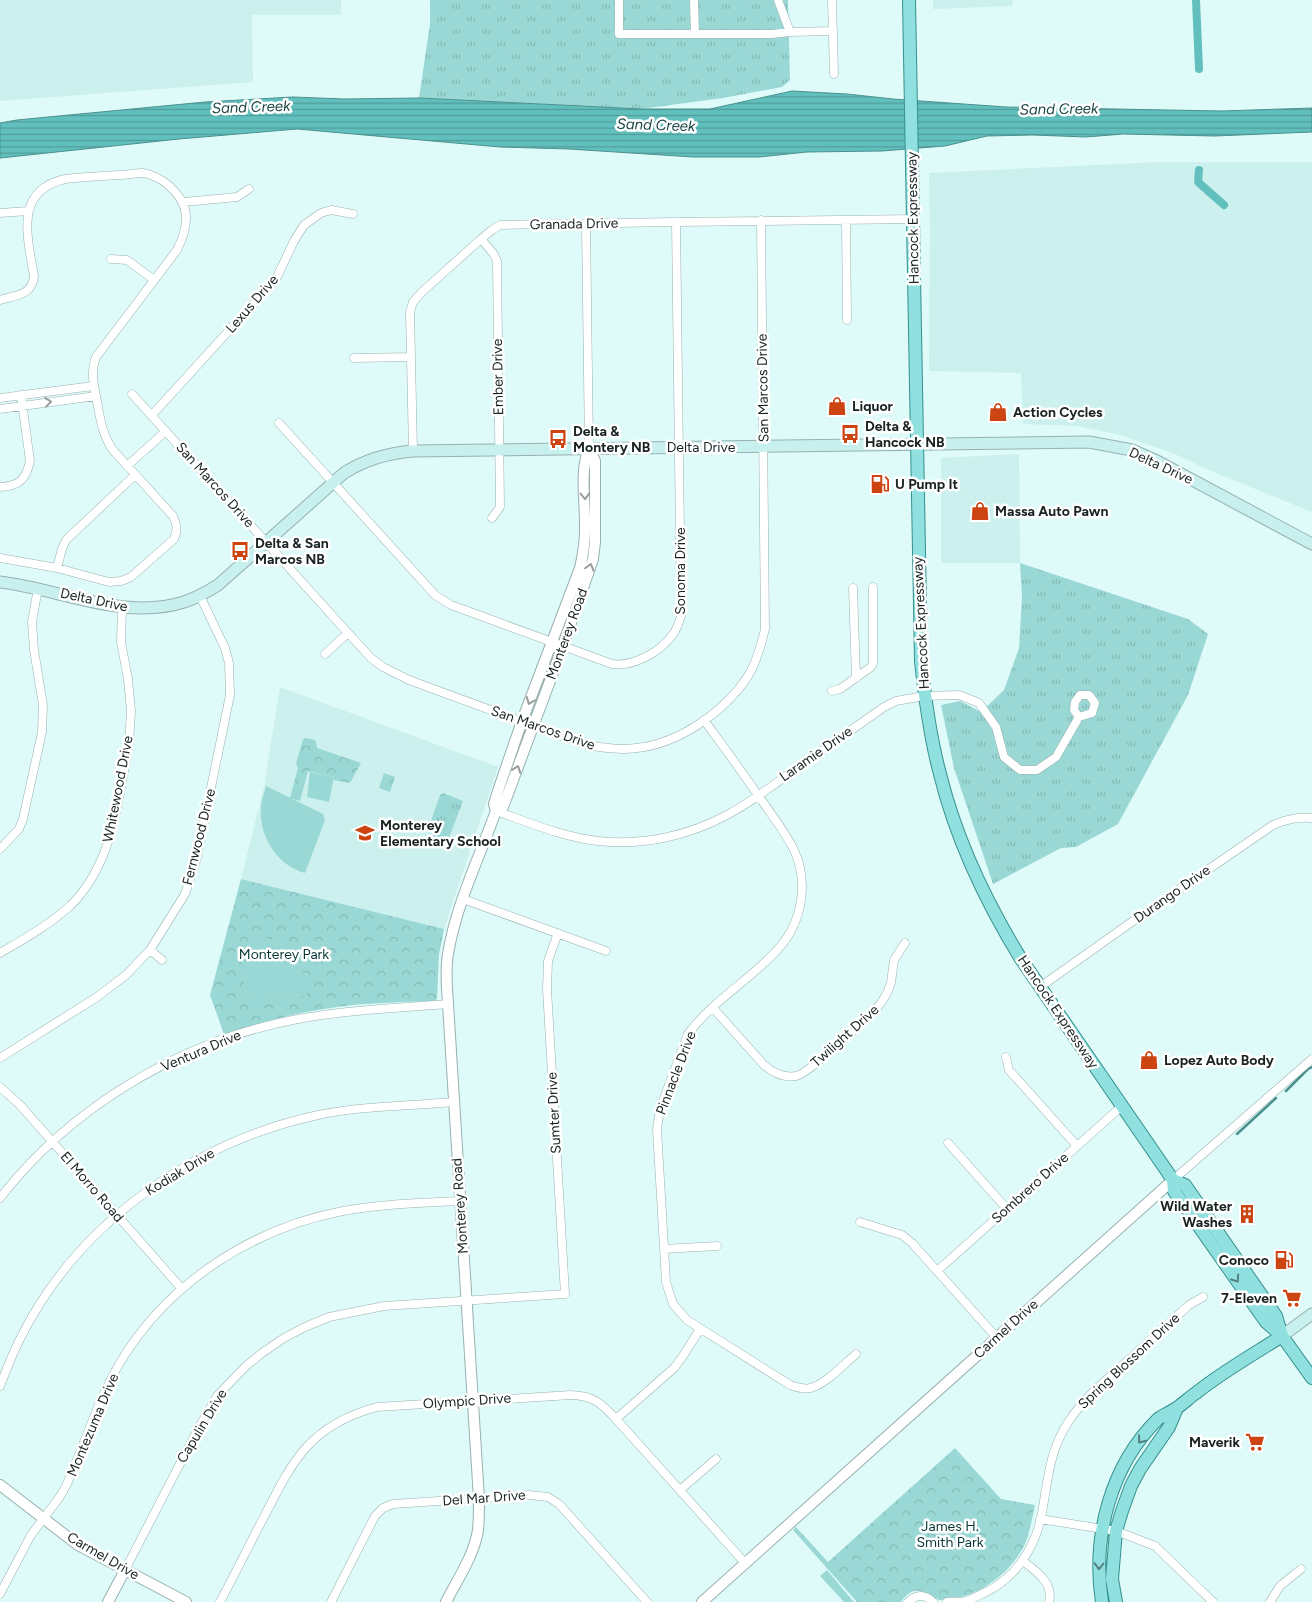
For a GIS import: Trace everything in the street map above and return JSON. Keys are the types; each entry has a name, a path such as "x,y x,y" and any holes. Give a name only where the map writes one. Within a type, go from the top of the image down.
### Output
{"main road":[{"name":"Hancock Expressway","path":"909,0 920,661 924,696 940,775 968,856 989,904 1005,934 1173,1180 1185,1185 1232,1252 1276,1316 1282,1336 1312,1378"},
{"name":"Delta Drive","path":"0,582 38,588 122,608 154,608 184,602 200,596 218,585 333,483 357,465 386,454 413,451 1083,442 1132,450 1157,461 1312,544"},
{"path":"1102,1602 1099,1582 1099,1558 1102,1530 1118,1477 1136,1446 1160,1417 1177,1408 1196,1392 1282,1336 1312,1314"},
{"path":"1116,1602 1112,1579 1116,1531 1131,1486 1146,1459 1169,1427 1177,1408"}],"street":[{"path":"619,0 619,34 772,34 833,31"},
{"path":"694,0 695,34"},
{"path":"778,0 790,32"},
{"path":"832,0 834,74"},
{"path":"0,300 28,292 33,284 34,277 27,227 28,212 32,201 46,186 54,181 143,173 162,180 184,202 186,221 183,238 177,250 96,357 92,373 101,429 112,449 173,516 177,524 177,532 174,539 131,578 121,582 109,582 57,568 0,558"},
{"path":"184,202 237,197 249,189"},
{"name":"Lexus Drive","path":"152,415 276,280 294,240 304,225 321,213 331,210 353,214"},
{"path":"0,213 28,212"},
{"name":"Granada Drive","path":"413,451 410,312 413,302 481,239 500,225 760,220 913,220"},
{"name":"San Marcos Drive","path":"132,394 371,658 394,673 410,680 583,744 602,748 625,749 643,748 659,744 704,720 732,696 744,682 753,667 765,629 760,220"},
{"path":"846,220 847,320"},
{"name":"Sonoma Drive","path":"279,423 435,596 442,601 612,664 620,665 638,661 667,642 677,628 681,616 676,222"},
{"name":"Monterey Road","path":"446,1602 475,1541 478,1531 479,1499 448,1004 448,956 452,933 463,899 496,811 494,804 522,721 580,568 584,551 586,529 584,461 589,448 586,224"},
{"name":"Ember Drive","path":"481,239 497,261 500,507 492,518"},
{"path":"111,259 127,260 154,280"},
{"path":"354,358 410,356"},
{"path":"0,398 93,386"},
{"path":"0,486 18,483 25,477 29,469 30,461 21,395"},
{"path":"0,409 96,396"},
{"path":"127,466 166,430"},
{"name":"Monterey Road","path":"496,811 503,807 593,559 595,542 595,461 589,448"},
{"path":"57,568 66,540 135,476"},
{"path":"832,691 840,690 874,663 873,587"},
{"path":"0,849 15,834 24,820 42,732 42,705 32,622 38,588"},
{"path":"853,588 856,678"},
{"name":"Fernwood Drive","path":"0,1058 112,987 138,963 150,950 177,908 191,879 230,695 229,663 225,648 200,596"},
{"name":"Whitewood Drive","path":"0,953 48,924 71,904 93,876 109,843 129,743 130,727 128,679 121,642 122,608"},
{"path":"326,654 348,633"},
{"name":"Laramie Drive","path":"496,811 555,833 599,841 630,842 657,839 692,831 728,814 884,707 896,701 924,696 959,695 979,703 996,727 1004,757 1020,770 1037,770 1056,757 1079,717"},
{"name":"Pinnacle Drive","path":"704,720 758,795 793,848 801,876 802,894 793,928 787,938 778,949 713,1008 688,1034 658,1120 666,1282 673,1304 687,1320 790,1386 810,1388 821,1384 856,1354"},
{"name":"Durango Drive","path":"1040,986 1273,825 1284,820 1299,817 1312,818"},
{"path":"463,899 606,951"},
{"name":"Sumter Drive","path":"558,933 548,961 546,989 565,1294"},
{"name":"Twilight Drive","path":"713,1008 772,1072 781,1076 797,1076 811,1068 881,1003 891,983 894,960 905,943"},
{"path":"150,950 162,960"},
{"name":"Ventura Drive","path":"0,1198 18,1175 52,1142 90,1111 174,1060 223,1040 291,1020 332,1013 448,1004"},
{"path":"1006,1056 1009,1070 1077,1146"},
{"name":"Carmel Drive","path":"702,1602 1173,1180 1312,1059"},
{"name":"El Morro Road","path":"0,1087 20,1105 182,1289"},
{"name":"Kodiak Drive","path":"0,1386 20,1340 47,1294 66,1268 117,1215 153,1187 196,1160 226,1145 270,1128 310,1117 340,1111 454,1102"},
{"name":"Sombrero Drive","path":"937,1271 1122,1106"},
{"path":"948,1143 1007,1209"},
{"name":"Montezuma Drive","path":"0,1594 31,1535 66,1486 100,1402 121,1360 147,1325 182,1289 203,1271 262,1236 291,1224 315,1217 359,1208 460,1200"},
{"path":"860,1222 902,1235 912,1242 997,1338"},
{"path":"664,1250 717,1246"},
{"name":"Capulin Drive","path":"108,1602 217,1396 262,1353 284,1338 330,1317 384,1306 565,1294"},
{"name":"Spring Blossom Drive","path":"947,1602 977,1599 1012,1574 1023,1561 1040,1519 1047,1474 1053,1454 1063,1430 1075,1412 1086,1398 1187,1307 1203,1297"},
{"path":"616,1419 674,1368 700,1328"},
{"name":"Olympic Drive","path":"220,1602 286,1474 305,1447 329,1427 346,1418 376,1407 571,1394 592,1398 616,1419 745,1563"},
{"path":"680,1490 716,1459"},
{"name":"Carmel Drive","path":"0,1485 78,1545 186,1602"},
{"name":"Del Mar Drive","path":"330,1602 375,1516 383,1508 393,1504 529,1495 548,1497 559,1504 647,1602"},
{"path":"1040,1519 1116,1531 1155,1546 1213,1602"},
{"path":"1023,1561 1046,1582 1050,1595 1049,1602"},
{"path":"1270,1602 1280,1586 1301,1569"},
{"path":"908,1602 913,1598 925,1596 933,1602"}],"shaded area":[{"path":"0,0 341,0 341,15 252,15 253,82 0,101"},
{"path":"933,0 1013,0 1012,6 933,9"},
{"path":"1160,162 1312,162 1312,512 1213,472 1175,454 1120,435 1078,426 1023,424 1021,373 929,371 929,173"},
{"name":"Massa Auto Pawn","path":"1019,454 1020,563 941,563 941,458"},
{"name":"Monterey Elementary School","path":"280,687 498,767 444,929 241,879 264,787"}],"green space":[{"path":"430,0 788,0 790,80 782,87 723,98 641,109 419,98 430,24"},
{"path":"1020,563 1188,619 1208,634 1188,695 1118,824 1076,847 1061,848 993,884 954,768 941,705 960,701 981,712 1004,690 1019,648 1022,597"},
{"path":"303,739 315,740 317,748 361,763 350,783 334,780 334,777 308,771 300,801 290,798 298,768 296,764"},
{"path":"310,772 334,777 329,802 307,797"},
{"path":"384,773 395,777 390,792 379,788"},
{"path":"266,786 323,814 325,820 305,873 286,864 272,849 267,840 261,820 262,800"},
{"path":"443,793 463,801 447,843 441,844 433,841 434,831 429,827 440,795"},
{"name":"Monterey Park","path":"241,879 444,929 439,955 437,999 434,1001 365,1004 311,1011 286,1016 224,1034 210,995"},
{"path":"257,935 277,942 294,956 304,975 306,996 248,999 243,993 248,937"},
{"name":"James H. Smith Park","path":"955,1448 1001,1499 1035,1505 1028,1536 1017,1557 1009,1568 989,1585 965,1596 939,1600 924,1592 914,1591 905,1596 901,1602 857,1602 793,1530 796,1527 828,1562"},
{"path":"827,1570 854,1602 844,1602 820,1576"}],"water":[{"name":"Sand Creek","path":"792,91 1006,107 1222,111 1312,108 1312,132 1215,136 1123,134 1086,137 987,136 945,146 882,151 807,152 759,157 693,157 569,149 500,147 297,129 179,139 0,158 0,123 205,102 293,97 344,99 419,98 641,109 710,109"}],"waterway":[{"path":"1196,0 1199,69"},
{"path":"1199,170 1198,182 1224,205"},
{"path":"1286,1091 1312,1067"},
{"path":"1237,1134 1276,1098"}],"place":[{"name":"Liquor","path":"837,406"},
{"name":"Action Cycles","path":"998,412"},
{"name":"Delta & Hancock NB","path":"850,434"},
{"name":"Delta & Montery NB","path":"558,439"},
{"name":"U Pump It","path":"880,484"},
{"name":"Massa Auto Pawn","path":"980,511"},
{"name":"Delta & San Marcos NB","path":"240,551"},
{"name":"Monterey Elementary School","path":"365,833"},
{"name":"Lopez Auto Body","path":"1149,1060"},
{"name":"Wild Water Washes","path":"1247,1214"},
{"name":"Conoco","path":"1284,1260"},
{"name":"7-Eleven","path":"1292,1298"},
{"name":"Maverik","path":"1255,1442"}]}
